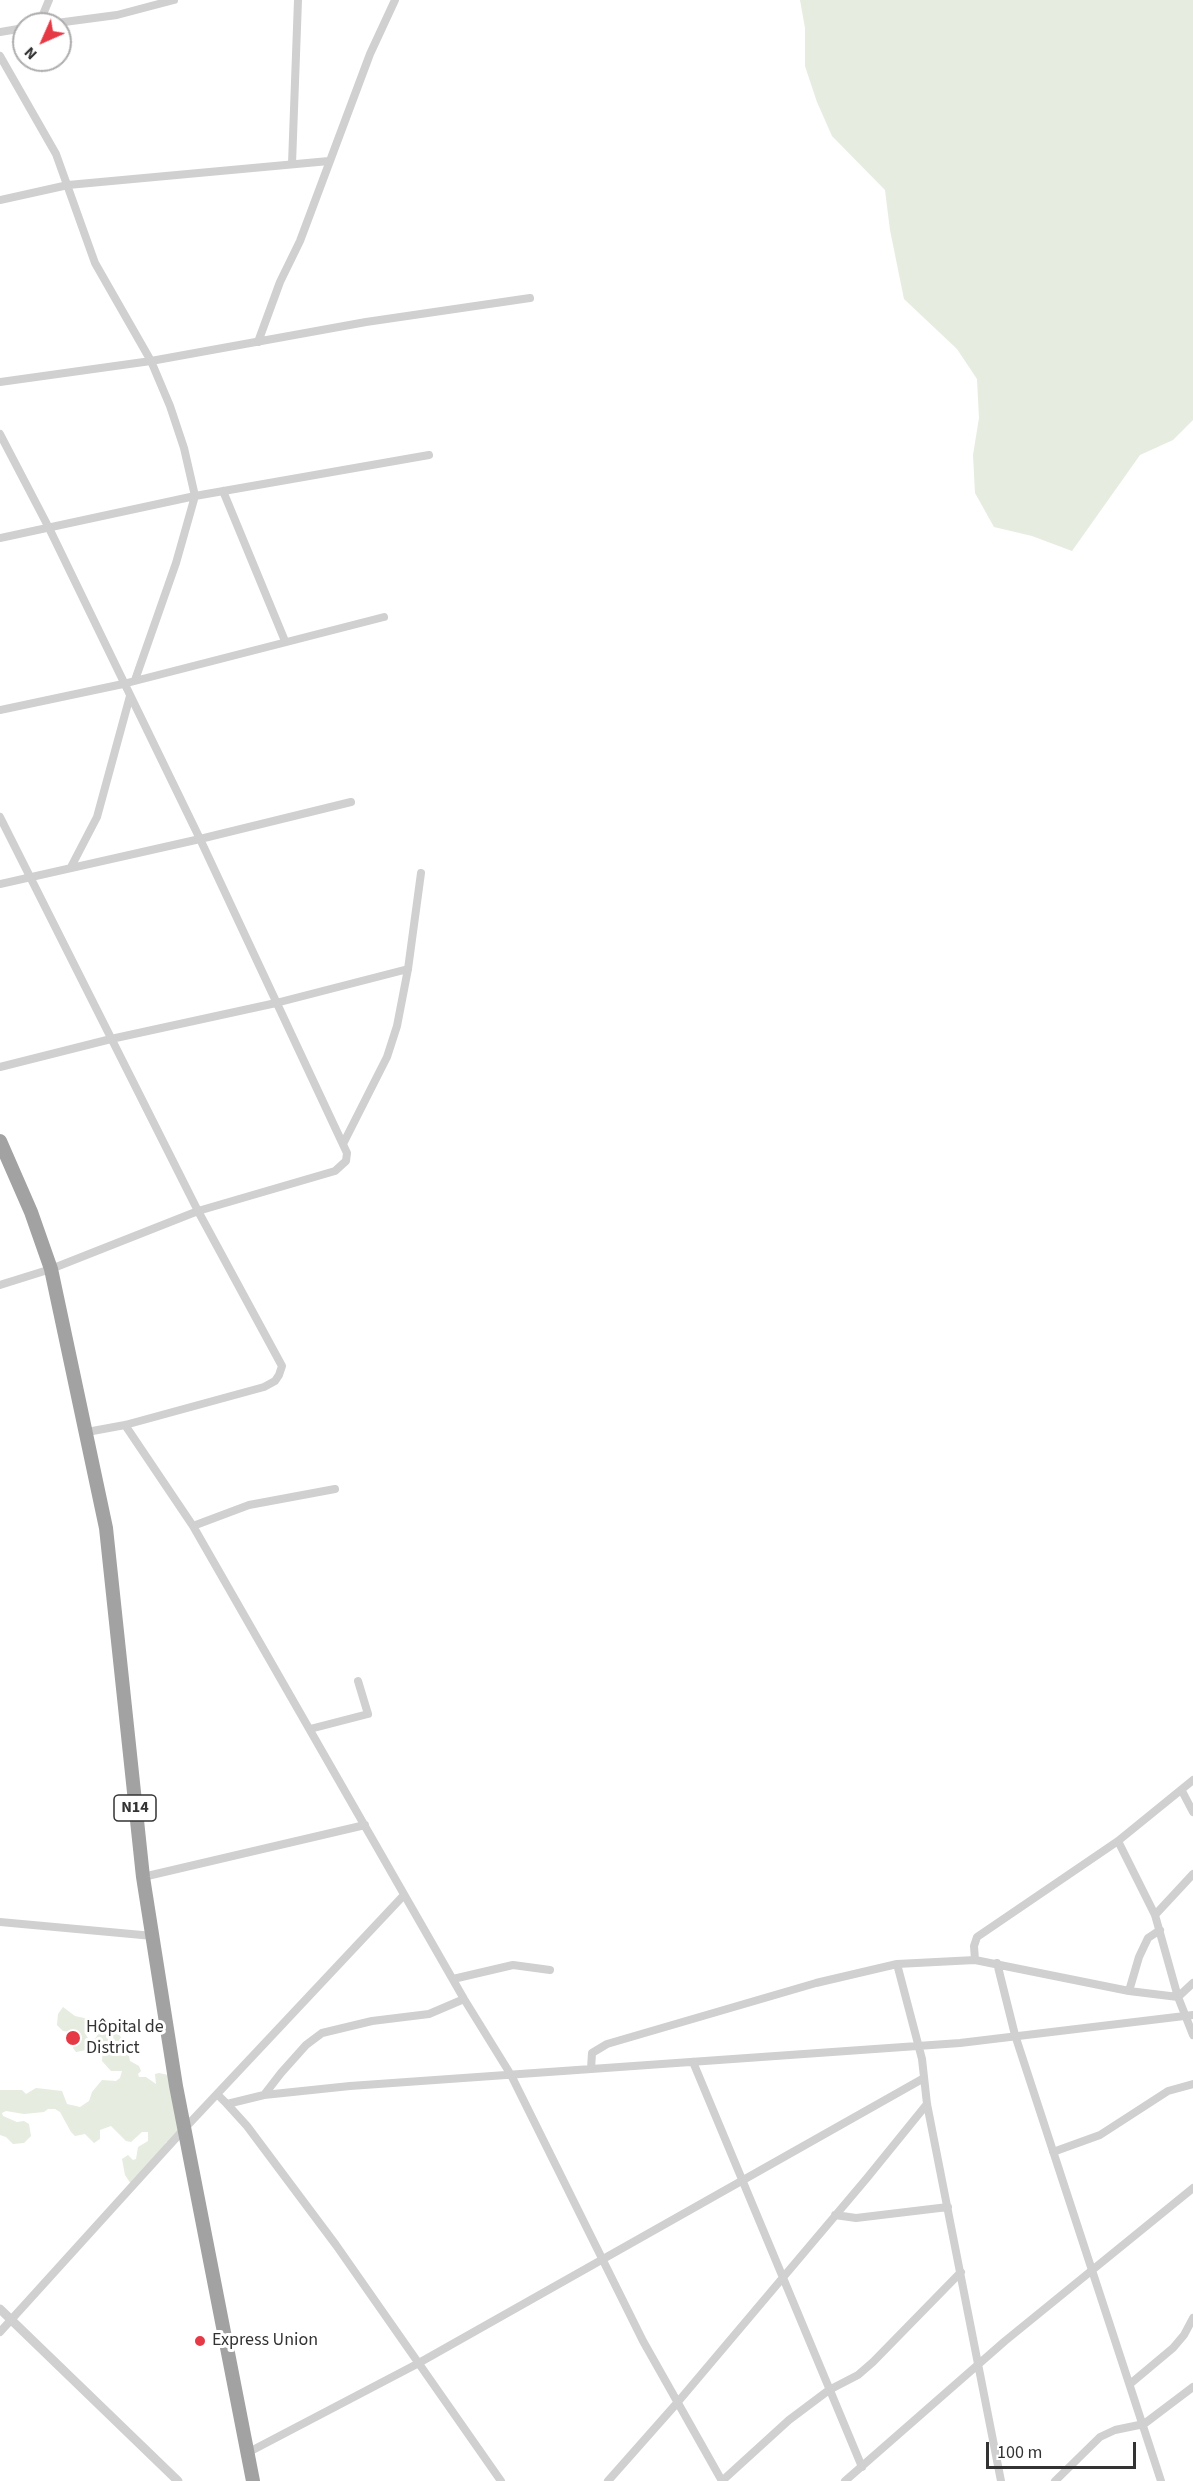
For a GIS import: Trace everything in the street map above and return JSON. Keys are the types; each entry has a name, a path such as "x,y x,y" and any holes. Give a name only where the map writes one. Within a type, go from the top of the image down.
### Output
{"highway":[{"name":"N14","path":"0,1141 31,1212 51,1269 106,1528 143,1877 176,2086 254,2481"}],"street":[{"path":"72,21 117,15 174,0"},
{"path":"292,165 298,0"},
{"path":"258,342 282,276 300,241 370,54 395,0"},
{"path":"0,56 56,154 95,263 151,361 181,438 195,496 163,601 135,680"},
{"path":"0,200 68,185 329,161"},
{"path":"0,382 151,361 366,322 531,298"},
{"path":"0,434 50,528 123,684 200,839 347,1153 346,1161 335,1171 198,1211 51,1269 0,1285"},
{"path":"0,538 223,490 429,455"},
{"path":"223,490 285,641"},
{"path":"0,710 123,684 384,617"},
{"path":"71,867 97,817 130,696"},
{"path":"0,884 351,802"},
{"path":"0,817 198,1211 282,1366 275,1380 264,1387 125,1425 87,1432"},
{"path":"343,1144 387,1057 397,1026 408,969 421,873"},
{"path":"0,1067 111,1039 276,1004 408,969"},
{"path":"125,1425 194,1526 464,1999 511,2075 601,2260 677,2403 722,2481 789,2420 829,2390 858,2375 873,2362 961,2272"},
{"path":"194,1526 249,1505 335,1490"},
{"path":"310,1730 368,1714 358,1681"},
{"path":"975,1960 974,1946 977,1936 1118,1841 1193,1780"},
{"path":"1182,1791 1193,1812"},
{"path":"143,1877 365,1825"},
{"path":"1118,1841 1155,1915 1178,1997 1189,2016 1193,2035"},
{"path":"1155,1915 1193,1874"},
{"path":"0,2332 185,2128 404,1895"},
{"path":"0,1922 153,1935"},
{"path":"1129,1991 1139,1957 1148,1938 1160,1930"},
{"path":"591,2069 592,2053 607,2044 816,1983 897,1964 975,1960 1129,1991 1178,1997"},
{"path":"997,1963 1015,2035 1161,2481"},
{"path":"897,1964 919,2046 927,2104 1000,2481"},
{"path":"453,1979 513,1965 550,1970"},
{"path":"1178,1997 1193,1983"},
{"path":"264,2096 306,2045 322,2033 372,2021 414,2018 464,1999"},
{"path":"227,2104 264,2096 350,2086 960,2043 1189,2016"},
{"path":"693,2062 861,2467"},
{"path":"247,2453 417,2364 924,2078"},
{"path":"1053,2152 1100,2135 1168,2091 1193,2084"},
{"path":"218,2095 247,2126 324,2229 501,2481"},
{"path":"608,2481 677,2403 927,2104"},
{"path":"844,2481 977,2368 1005,2341 1193,2188"},
{"path":"835,2216 856,2218 948,2207"},
{"path":"0,2309 178,2481"},
{"path":"1130,2384 1173,2348 1184,2335 1193,2318"},
{"path":"1054,2481 1100,2437 1115,2430 1144,2424 1193,2387"}],"shaded area":[{"path":"800,0 1193,0 1193,420 1173,440 1140,455 1072,551 1032,536 994,527 975,493 973,455 979,418 977,379 957,349 904,299 890,230 885,190 832,136 805,66 805,28"},
{"path":"63,2007 75,2016 93,2020 95,2025 86,2035 88,2038 95,2039 106,2026 118,2033 122,2043 118,2044 118,2047 129,2056 130,2061 139,2066 141,2071 138,2074 139,2077 146,2077 156,2084 155,2074 168,2075 187,2122 173,2142 166,2142 164,2148 131,2184 125,2175 122,2159 128,2155 133,2160 136,2159 138,2147 148,2141 148,2132 142,2132 131,2142 126,2141 111,2126 100,2130 100,2139 94,2143 85,2134 75,2136 60,2112 48,2109 44,2112 24,2114 6,2111 2,2113 3,2116 17,2122 24,2121 29,2124 31,2136 24,2143 13,2144 0,2135 0,2090 22,2090 26,2094 36,2088 62,2091 67,2104 80,2107 89,2101 92,2092 102,2080 116,2081 120,2078 122,2071 111,2071 102,2061 103,2048 95,2053 86,2050 76,2052 73,2048 79,2033 63,2031 57,2025 58,2014"}],"place":[{"name":"Hôpital de District","path":"73,2038"},
{"name":"Express Union","path":"200,2341"}]}
